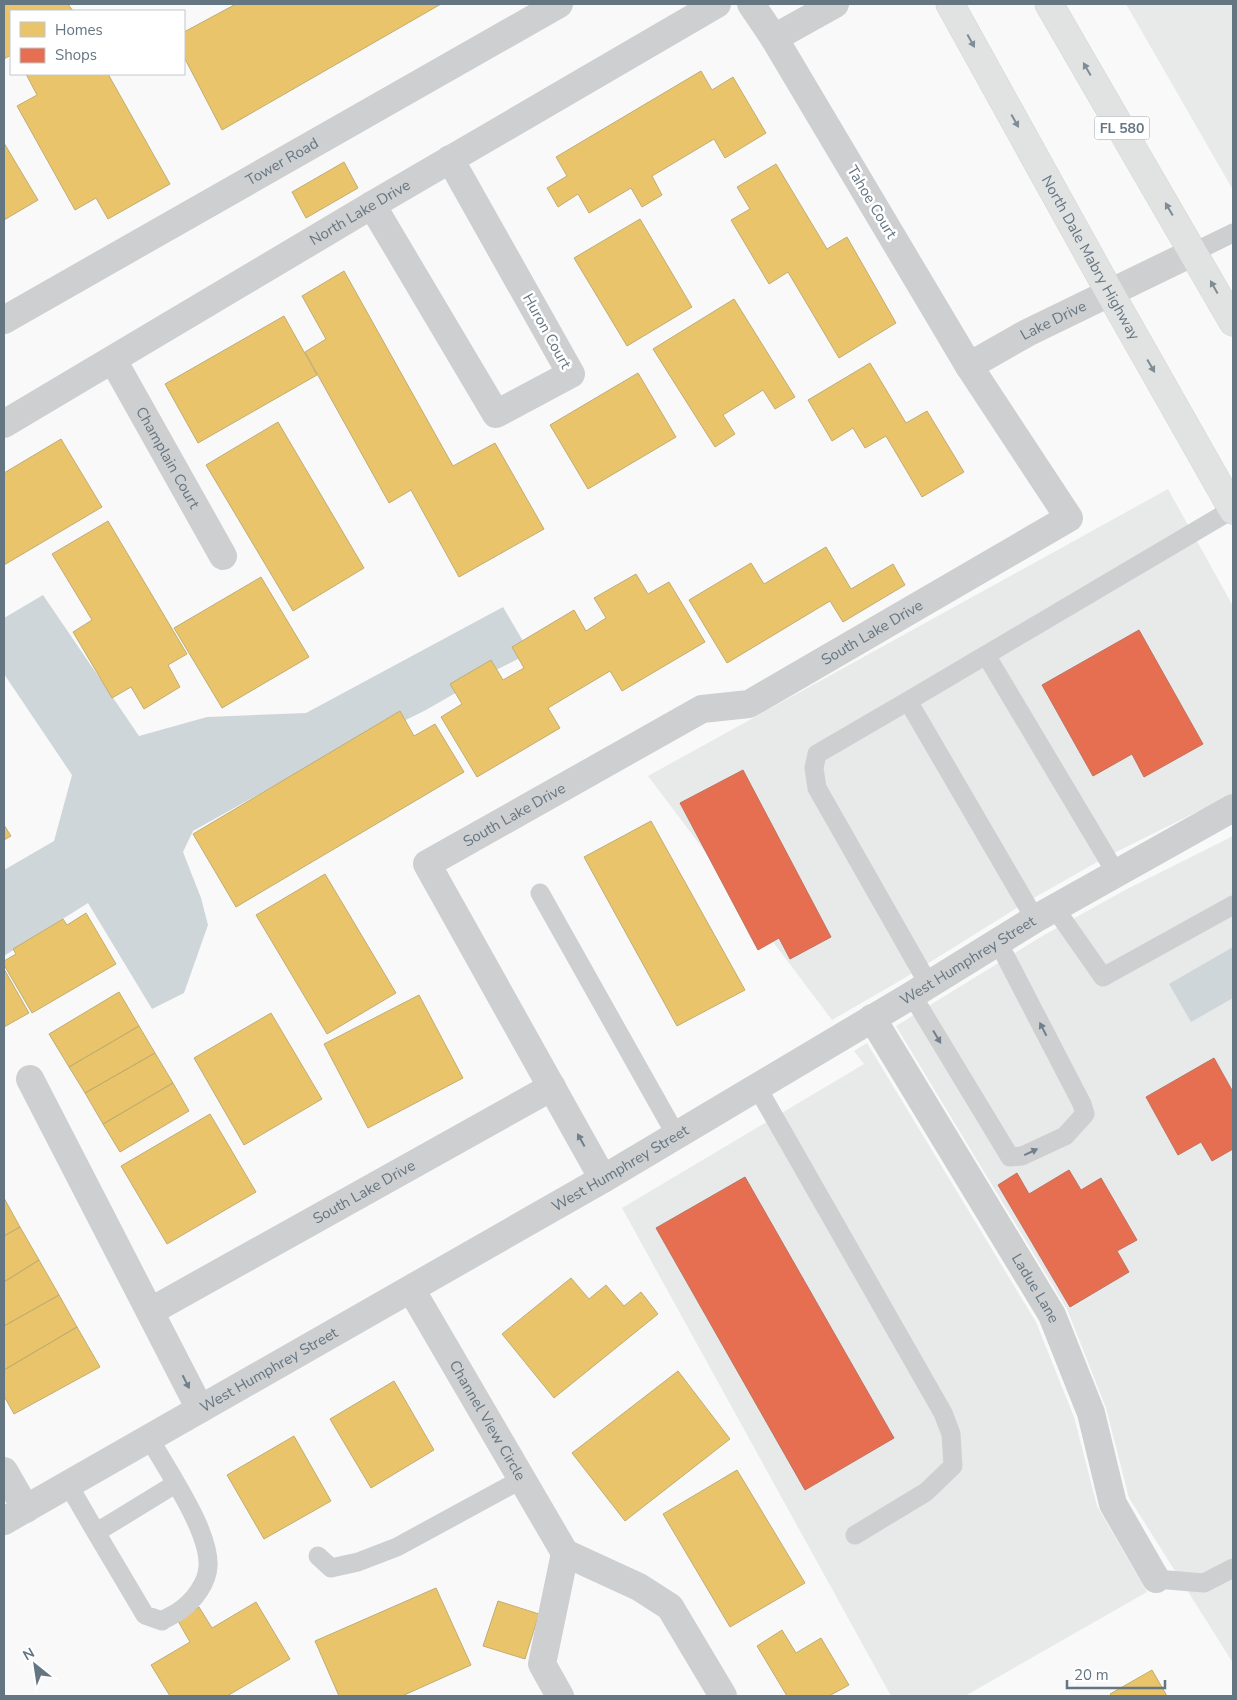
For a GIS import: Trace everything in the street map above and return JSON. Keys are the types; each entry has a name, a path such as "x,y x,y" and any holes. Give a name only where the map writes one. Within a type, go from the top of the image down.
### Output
{"main road":[{"name":"North Dale Mabry Highway","path":"950,4 1110,293 1233,509"},
{"name":"FL 580","path":"1049,4 1233,322"}],"street":[{"name":"Tower Road","path":"4,320 560,4"},
{"name":"North Lake Drive","path":"4,424 450,159 717,4"},
{"path":"750,4 774,38 835,4"},
{"name":"Tahoe Court","path":"774,38 969,366"},
{"name":"Huron Court","path":"372,205 496,414 571,374 450,159"},
{"name":"Lake Drive","path":"969,366 1027,333 1194,252"},
{"name":"Champlain Court","path":"113,360 222,556"},
{"name":"South Lake Drive","path":"151,1311 552,1087 428,864 702,709 749,704 1069,518 969,366"},
{"name":"West Humphrey Street","path":"15,1515 603,1179 920,990 1044,913 1233,808"},
{"name":"Ladue Lane","path":"872,1018 1052,1315 1091,1413 1113,1504 1156,1579"},
{"path":"30,1079 121,1259 151,1311 200,1409"},
{"path":"552,1087 603,1179"},
{"name":"Channel View Circle","path":"411,1289 565,1553"},
{"path":"4,1471 15,1515"},
{"path":"560,1696 542,1664 565,1553 639,1587 670,1606 723,1696"}],"lane":[{"path":"1194,252 1233,233"},
{"path":"998,942 1082,1104 1085,1114 1065,1136 1022,1156 1010,1157 920,990 818,788 814,768 817,754 1233,509"},
{"path":"986,655 1116,873"},
{"path":"908,701 1044,913 1103,977 1233,904"},
{"path":"540,893 676,1135"},
{"path":"757,1087 943,1413 951,1434 953,1466 926,1492 854,1535"},
{"path":"68,1484 145,1615 162,1621 182,1609 201,1588 208,1568 205,1545 192,1511 149,1438"},
{"path":"94,1530 104,1527 172,1486 173,1478"},
{"path":"318,1556 331,1568 358,1562 390,1550 522,1479"},
{"path":"1156,1579 1204,1583 1233,1568"}],"shaded area":[{"path":"1126,4 1233,4 1233,190"},
{"path":"1168,489 1233,606 1233,794 1106,857 1025,903 903,979 832,1020 648,776"},
{"path":"43,595 139,736 207,717 306,713 503,607 530,653 490,673 426,710 286,779 193,831 183,852 201,898 208,925 184,993 152,1009 88,903 4,956 4,870 54,841 72,775 4,674 4,618"},
{"path":"1233,836 1233,1663 1129,1498 1106,1408 1067,1309 896,1026 1044,935 1125,890"},
{"path":"1233,947 1233,998 1191,1022 1169,984"},
{"path":"867,1043 1036,1322 1074,1417 1097,1506 1147,1592 965,1696 891,1696 622,1208 864,1064 854,1051"}],"building: Homes":[{"path":"4,4 68,4 72,10 10,10 10,56 4,59"},
{"path":"236,4 441,4 222,130 185,59 185,31"},
{"path":"701,71 712,90 733,77 766,133 725,158 714,139 652,176 662,195 642,207 631,188 589,213 578,194 558,207 547,188 567,176 556,157"},
{"path":"27,75 109,75 170,184 108,219 96,198 75,210 17,106 37,95"},
{"path":"4,143 38,200 4,220"},
{"path":"344,162 358,188 306,218 292,192"},
{"path":"776,164 827,249 847,237 896,323 839,358 788,272 769,284 731,220 750,209 737,187"},
{"path":"640,219 692,307 627,346 574,258"},
{"path":"344,271 453,466 495,443 544,529 459,577 411,490 389,503 305,352 326,339 302,296"},
{"path":"734,299 795,397 775,409 763,390 723,415 735,434 715,447 653,349"},
{"path":"284,316 317,375 198,443 165,384"},
{"path":"870,363 906,423 927,411 964,472 922,497 886,436 865,448 853,428 832,441 808,400"},
{"path":"638,373 676,437 588,489 550,425"},
{"path":"278,422 364,568 293,611 206,465"},
{"path":"61,439 102,507 4,565 4,473"},
{"path":"108,521 187,654 168,665 180,687 144,709 131,687 112,698 73,632 92,620 52,554"},
{"path":"826,547 851,589 893,564 905,585 843,622 830,601 727,663 689,600 751,563 764,584"},
{"path":"636,574 648,594 669,582 705,642 622,691 610,671 548,708 560,728 477,777 441,717 462,704 450,684 491,660 503,680 524,668 512,647 574,610 586,631 606,618 594,598"},
{"path":"261,577 309,657 222,708 174,628"},
{"path":"400,711 414,736 435,724 464,772 236,907 193,834"},
{"path":"651,821 745,990 677,1026 584,857"},
{"path":"4,825 11,836 4,840"},
{"path":"325,874 396,993 327,1034 256,915"},
{"path":"86,913 116,964 32,1013 4,965 4,961 16,954 13,949 63,919 67,925"},
{"path":"4,969 29,1013 4,1027"},
{"path":"119,992 139,1026 69,1067 49,1034"},
{"path":"419,995 463,1078 368,1128 324,1044"},
{"path":"271,1013 322,1099 244,1145 194,1058"},
{"path":"139,1026 155,1053 85,1093 69,1067"},
{"path":"155,1053 173,1083 103,1124 85,1093"},
{"path":"173,1083 189,1111 120,1152 103,1124"},
{"path":"210,1114 256,1192 167,1244 121,1166"},
{"path":"4,1198 20,1227 4,1236"},
{"path":"20,1227 39,1260 4,1282 4,1236"},
{"path":"39,1260 59,1295 4,1326 4,1282"},
{"path":"571,1278 589,1299 606,1285 624,1306 641,1292 658,1314 554,1398 502,1334"},
{"path":"59,1295 77,1327 4,1370 4,1326"},
{"path":"77,1327 100,1367 14,1414 4,1396 4,1370"},
{"path":"678,1371 730,1439 625,1521 572,1453"},
{"path":"394,1381 434,1450 371,1488 330,1419"},
{"path":"294,1436 331,1501 264,1539 227,1475"},
{"path":"737,1470 805,1583 730,1627 663,1514"},
{"path":"436,1588 471,1665 402,1696 339,1696 315,1641"},
{"path":"498,1601 539,1614 525,1659 483,1646"},
{"path":"256,1602 290,1659 227,1696 170,1696 151,1665 190,1642 178,1621 199,1607 212,1628"},
{"path":"782,1630 796,1653 821,1638 849,1685 829,1696 787,1696 757,1646"},
{"path":"1152,1670 1167,1696 1112,1696 1110,1694"}],"building: Shops":[{"path":"1139,630 1203,744 1144,777 1132,754 1093,776 1042,685"},
{"path":"743,770 831,937 790,959 779,938 758,950 680,803"},
{"path":"1214,1058 1233,1092 1233,1149 1212,1161 1201,1142 1178,1155 1146,1097"},
{"path":"1069,1170 1081,1190 1101,1178 1137,1240 1117,1251 1129,1272 1070,1307 998,1185 1017,1173 1029,1194"},
{"path":"745,1177 894,1438 805,1490 656,1228"}]}
